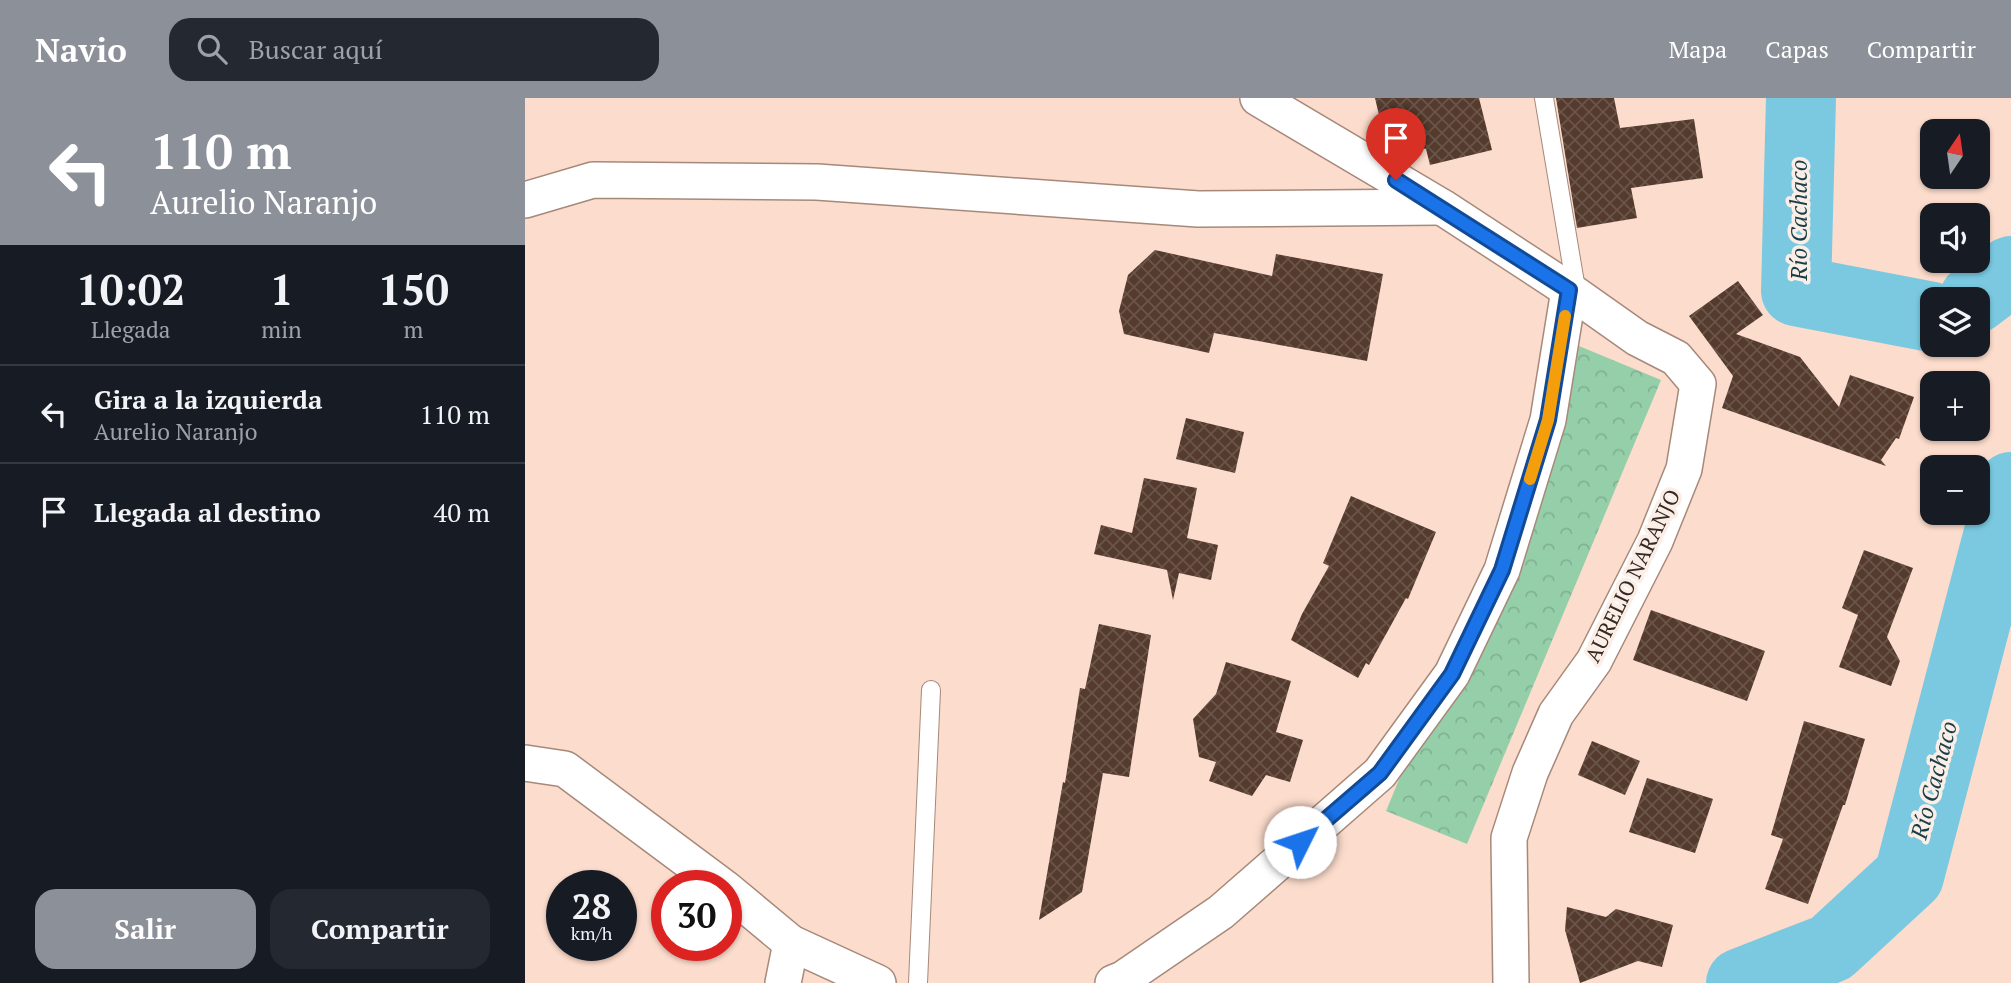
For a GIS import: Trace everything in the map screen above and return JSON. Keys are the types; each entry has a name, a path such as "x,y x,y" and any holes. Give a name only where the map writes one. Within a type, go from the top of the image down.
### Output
{"street":[{"name":"AURELIO NARANJO","path":"1258,98 1443,207 1637,338 1676,358 1698,384 1684,469 1655,541 1594,661 1556,714 1530,773 1509,838 1511,983"},
{"path":"525,200 593,180 817,183 1198,209 1443,207"},
{"path":"1113,983 1123,979 1221,912 1380,773 1452,674 1502,570 1548,420 1573,293"},
{"path":"525,763 565,769 701,870"},
{"path":"742,902 791,943 878,983"},
{"path":"783,983 791,943"}],"lane":[{"path":"1544,98 1573,293"},
{"path":"918,983 931,690"}],"green space":[{"path":"1579,346 1661,380 1467,844 1386,811"}],"building":[{"path":"1375,98 1479,98 1492,150 1430,165 1426,149 1385,141"},
{"path":"1556,98 1614,98 1620,128 1694,119 1703,178 1631,188 1637,218 1577,228"},
{"path":"1155,250 1272,276 1276,254 1383,274 1367,361 1214,333 1209,353 1124,334 1119,311 1128,275"},
{"path":"1738,281 1763,315 1736,334 1800,357 1839,407 1850,375 1914,397 1899,439 1896,438 1881,460 1886,466 1722,408 1733,376 1689,316"},
{"path":"1186,418 1244,432 1235,473 1176,459"},
{"path":"1144,478 1197,488 1187,538 1218,545 1211,580 1179,573 1173,600 1167,570 1094,554 1101,525 1132,533"},
{"path":"1351,496 1436,532 1408,599 1406,598 1369,665 1366,663 1358,678 1291,640 1329,566 1323,563"},
{"path":"1864,550 1913,568 1887,637 1900,661 1891,686 1839,667 1858,615 1842,608"},
{"path":"1651,610 1765,651 1747,701 1633,660"},
{"path":"1099,624 1151,635 1129,777 1103,773 1082,892 1039,920 1080,688 1085,689"},
{"path":"1226,662 1291,681 1276,732 1303,740 1290,782 1266,775 1252,796 1209,781 1216,762 1199,757 1193,719 1216,694"},
{"path":"1804,721 1865,739 1845,805 1808,904 1765,889 1783,839 1771,835"},
{"path":"1592,741 1640,761 1625,795 1578,775"},
{"path":"1647,778 1713,799 1695,853 1629,832"},
{"path":"1567,907 1606,917 1616,909 1673,925 1662,967 1638,961 1580,983 1565,930"}],"waterway":[{"name":"Río Cachaco","path":"1801,98 1796,291 1920,315"},
{"name":"Río Cachaco","path":"1990,287 2011,271"},
{"name":"Río Cachaco","path":"1741,983 1831,948 1909,876 2011,487"}],"slow traffic":[{"path":"1530,479 1548,420 1565,316"}],"route":[{"path":"1300,842 1380,773 1452,674 1502,570 1548,420 1569,290 1443,207 1396,180"}]}
